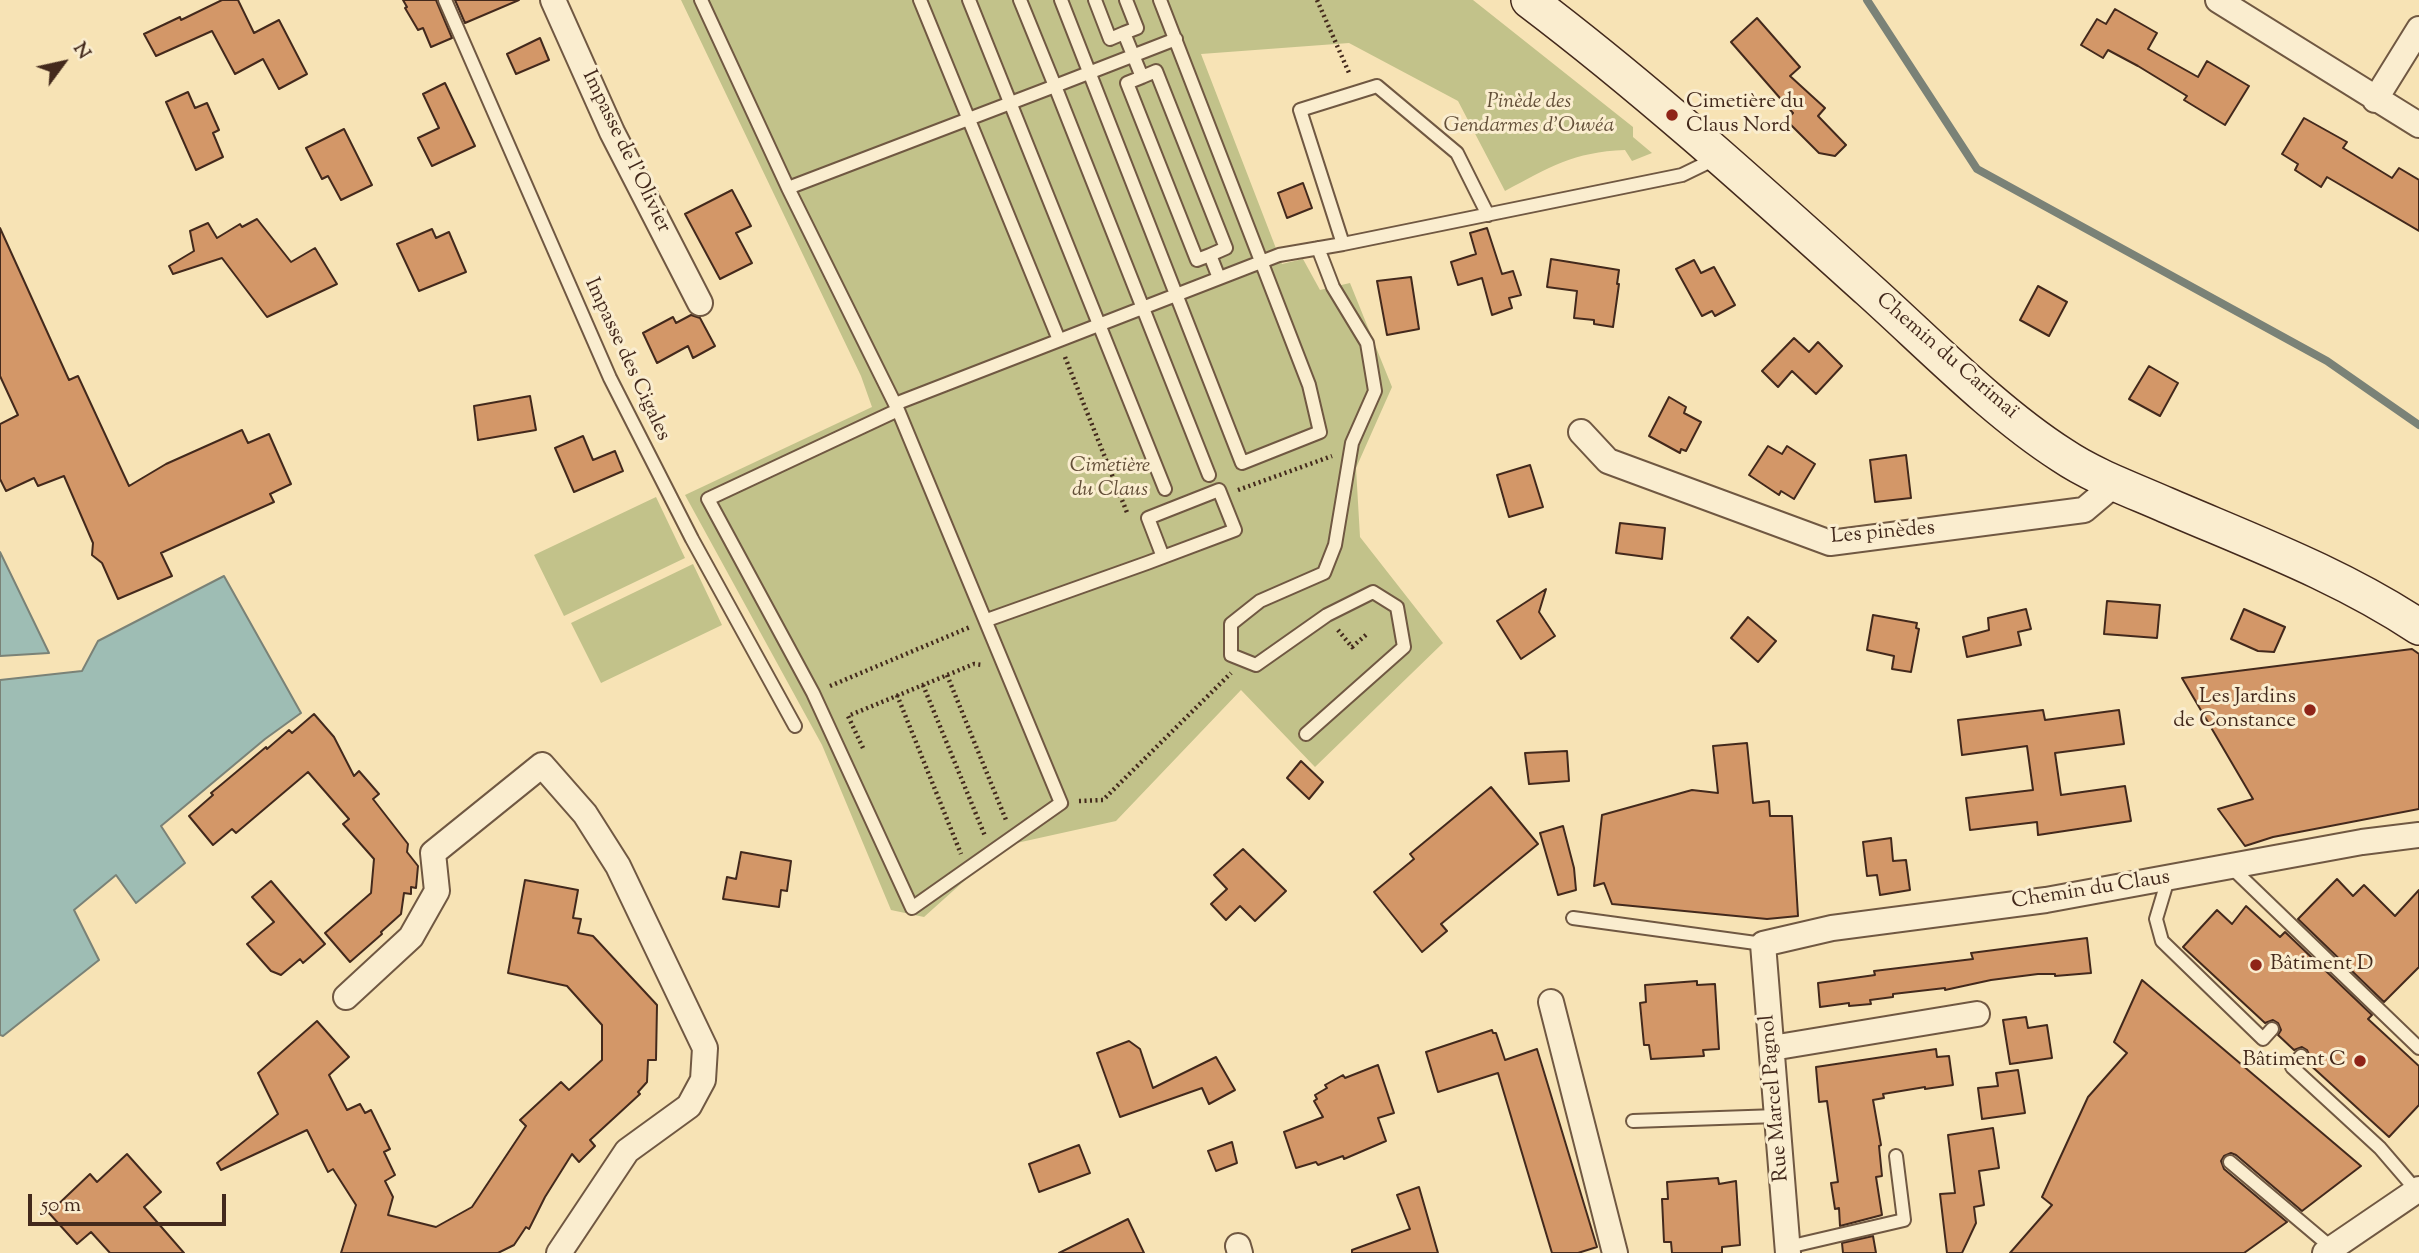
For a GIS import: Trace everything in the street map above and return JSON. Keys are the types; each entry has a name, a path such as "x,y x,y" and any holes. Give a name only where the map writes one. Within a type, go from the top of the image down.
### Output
{"main road":[{"name":"Chemin du Carimaï","path":"1529,0 1607,60 1720,156 2001,408 2062,456 2116,483 2305,564 2364,593 2419,627"}],"street":[{"name":"Impasse de l'Olivier","path":"553,0 612,132 699,303"},
{"path":"2218,0 2419,125"},
{"path":"2375,100 2419,29"},
{"name":"Les pinèdes","path":"1581,432 1608,461 1830,543 2084,510 2116,483"},
{"path":"346,997 411,937 437,891 433,853 542,765 584,814 618,866 705,1048 703,1080 689,1106 626,1151 559,1253"},
{"name":"Chemin du Claus","path":"1763,944 1832,928 2046,900 2232,868 2362,842 2419,835"},
{"name":"Rue Marcel Pagnol","path":"1763,944 1788,1250"},
{"path":"1551,1002 1615,1253"},
{"path":"1772,1048 1976,1014"},
{"path":"2329,1250 2418,1190"}],"lane":[{"name":"Impasse des Cigales","path":"445,0 610,378 692,539 795,726"},
{"path":"701,0 788,188 897,407 1061,803 912,908 813,693 708,499 897,407 1261,261 1279,255 1682,175 1720,156"},
{"path":"920,0 1059,340"},
{"path":"970,0 1165,489"},
{"path":"1020,0 1209,475"},
{"path":"1061,0 1242,463 1320,432 1309,385 1160,0"},
{"path":"1095,0 1110,39 1137,28 1126,0"},
{"path":"1124,33 1142,77"},
{"path":"788,188 1134,57 1176,38"},
{"path":"1156,71 1226,248 1197,260 1127,83 1142,77 1156,71"},
{"path":"1343,244 1300,110 1377,86 1457,153 1488,215"},
{"path":"1306,734 1404,647 1397,607 1373,592 1327,615 1256,665 1231,655 1231,624 1260,601 1324,573 1335,545 1351,449 1376,391 1367,343 1333,287 1318,248"},
{"path":"1210,254 1219,278"},
{"path":"986,620 1163,557 1235,530 1219,490 1148,518 1163,557"},
{"path":"2232,868 2419,1048"},
{"path":"2168,879 2156,919 2162,941 2263,1039 2272,1029"},
{"path":"1573,918 1763,944"},
{"path":"2301,1056 2292,1067 2380,1148 2418,1190"},
{"path":"1633,1121 1777,1116"},
{"path":"1788,1250 1905,1220 1896,1156"},
{"path":"2230,1162 2329,1250"}],"path":[{"path":"1317,0 1358,92"},
{"path":"1059,340 1127,512"},
{"path":"1221,496 1351,449"},
{"path":"1327,615 1352,647 1367,634"},
{"path":"813,693 986,620"},
{"path":"1061,803 1103,800 1231,674 1231,655"},
{"path":"864,752 848,716 974,664 989,665"},
{"path":"947,675 1013,837"},
{"path":"923,685 991,852"},
{"path":"897,695 967,869"}],"green space":[{"name":"Cimetière du Claus","path":"681,0 1473,0 1633,127 1633,137 1652,153 1632,161 1625,150 1591,154 1562,162 1505,191 1458,101 1349,43 1201,54 1282,264 1303,259 1320,290 1350,283 1392,387 1356,468 1360,537 1443,643 1315,767 1241,690 1116,821 1003,846 924,917 891,910 822,745 685,495 872,407 861,376"},
{"path":"656,497 685,558 564,616 534,555"},
{"path":"693,564 722,625 601,683 571,623"}],"water":[{"path":"0,552 49,653 0,656"},
{"path":"224,576 301,713 265,739 161,826 185,863 136,903 116,875 74,910 99,960 3,1036 0,1035 0,680 82,671 98,641"}],"building":[{"path":"222,0 238,0 254,33 279,20 307,74 279,89 263,59 235,74 212,31 156,56 144,34"},
{"path":"403,0 436,0 452,38 431,47 423,28 418,30"},
{"path":"455,0 519,0 465,23"},
{"path":"2115,9 2157,33 2148,49 2198,77 2207,61 2249,86 2225,125 2184,100 2187,96 2138,66 2108,50 2103,58 2081,45 2097,19 2106,24"},
{"path":"1757,18 1800,67 1790,76 1825,108 1818,116 1846,145 1835,156 1819,153 1786,120 1793,113 1731,42"},
{"path":"540,38 549,60 516,74 507,54"},
{"path":"445,83 475,146 432,166 418,138 439,128 423,94"},
{"path":"188,92 195,108 207,103 219,130 213,133 223,157 196,170 166,102"},
{"path":"2304,118 2347,142 2343,148 2392,178 2399,168 2419,180 2419,231 2327,177 2321,187 2295,170 2298,164 2282,154"},
{"path":"344,129 372,185 341,200 328,176 322,179 306,148"},
{"path":"1303,183 1312,208 1287,218 1278,193"},
{"path":"732,190 751,226 736,233 752,263 720,279 685,214"},
{"path":"257,219 291,262 315,248 337,284 267,317 222,258 173,274 169,266 194,251 190,231 208,223 217,238 240,224 242,227"},
{"path":"0,228 69,380 78,376 129,486 166,464 242,430 248,443 269,434 291,484 270,494 274,502 161,553 172,576 118,599 102,563 92,555 93,543 64,476 38,486 34,478 6,491 0,479 0,424 18,415 0,376"},
{"path":"1487,228 1502,274 1513,271 1521,295 1509,298 1512,308 1492,315 1482,278 1458,285 1451,262 1476,254 1470,233"},
{"path":"432,229 436,238 449,232 466,272 419,291 397,244"},
{"path":"1551,259 1619,270 1613,327 1594,324 1594,320 1574,318 1577,291 1547,287"},
{"path":"1694,260 1701,273 1714,267 1735,305 1715,316 1712,311 1702,316 1676,269"},
{"path":"1411,277 1419,329 1387,335 1377,281"},
{"path":"2038,286 2067,302 2049,336 2020,320"},
{"path":"691,315 700,318 715,346 693,358 688,346 657,363 643,333 673,317 676,323"},
{"path":"1794,338 1809,352 1818,342 1842,366 1816,394 1792,371 1778,387 1762,371"},
{"path":"2149,366 2178,383 2160,416 2129,399"},
{"path":"530,396 536,430 478,440 474,406"},
{"path":"1669,397 1686,407 1684,413 1701,422 1686,451 1681,449 1680,453 1649,436"},
{"path":"583,436 593,460 615,451 623,471 574,492 555,448"},
{"path":"1768,446 1782,454 1787,446 1815,464 1794,499 1781,491 1779,495 1749,475"},
{"path":"1906,455 1911,498 1875,502 1870,460"},
{"path":"1530,465 1543,507 1509,517 1497,475"},
{"path":"1620,523 1665,528 1662,559 1616,553"},
{"path":"1546,589 1539,612 1555,636 1521,659 1497,621"},
{"path":"2107,601 2160,605 2157,638 2104,634"},
{"path":"2026,609 2031,629 2018,632 2021,645 1967,657 1963,637 1989,630 1988,618"},
{"path":"2244,609 2285,627 2274,652 2258,651 2231,639"},
{"path":"1873,615 1917,623 1916,628 1919,629 1911,672 1892,669 1894,656 1867,650"},
{"path":"1748,617 1776,641 1758,662 1731,638"},
{"name":"Les Jardins de Constance","path":"2412,649 2419,654 2419,809 2273,837 2245,846 2218,809 2253,799 2182,678"},
{"path":"2043,710 2045,720 2119,710 2124,744 2055,753 2061,795 2125,786 2131,821 2038,835 2037,822 1970,830 1966,798 2033,790 2027,746 1962,755 1958,720"},
{"path":"314,714 334,737 354,776 359,771 379,794 373,799 408,844 407,852 418,866 416,888 411,887 411,894 404,893 401,914 350,962 325,933 371,893 374,859 343,824 349,819 308,772 236,833 232,829 213,845 189,816 213,795 211,793 266,747 267,749 289,730 292,733"},
{"path":"1747,743 1753,803 1769,801 1770,816 1792,816 1798,916 1767,919 1612,904 1604,883 1594,886 1602,815 1692,790 1718,793 1713,746"},
{"path":"1567,751 1569,781 1529,784 1525,753"},
{"path":"1301,761 1323,782 1309,799 1287,778"},
{"path":"1491,787 1538,844 1441,924 1447,931 1422,952 1374,892 1414,859 1410,854"},
{"path":"1563,826 1574,868 1576,890 1558,895 1540,833"},
{"path":"1891,838 1893,861 1906,860 1910,890 1880,895 1877,875 1867,876 1863,842"},
{"path":"1243,849 1286,891 1255,921 1240,906 1226,920 1211,904 1227,889 1214,875"},
{"path":"741,852 791,861 787,891 781,890 779,907 723,899 727,877 736,879"},
{"path":"2337,879 2353,896 2364,885 2395,916 2419,890 2419,967 2384,1002 2298,919"},
{"path":"525,880 578,890 573,918 581,919 578,933 593,936 657,1005 656,1060 648,1060 647,1082 638,1092 640,1094 590,1140 595,1146 579,1162 572,1154 529,1229 526,1227 514,1245 498,1253 341,1253 356,1205 333,1169 328,1172 307,1130 221,1170 217,1163 278,1114 258,1073 317,1021 349,1057 329,1075 347,1110 360,1104 365,1113 371,1110 390,1149 384,1152 395,1175 385,1181 393,1197 388,1215 436,1227 472,1207 526,1126 520,1120 561,1082 569,1090 602,1060 602,1025 567,986 508,973"},
{"path":"271,881 325,944 303,963 300,959 281,975 271,971 247,944 274,922 252,897"},
{"path":"2246,906 2280,937 2285,932 2372,1015 2368,1019 2419,1066 2419,1105 2389,1137 2307,1062 2310,1057 2307,1050 2302,1047 2294,1050 2278,1035 2281,1030 2278,1023 2273,1020 2265,1023 2183,947 2217,910 2232,924"},
{"path":"2087,938 2091,973 2055,976 2038,974 1945,990 1893,994 1893,997 1870,1000 1871,1004 1849,1006 1849,1003 1820,1007 1818,983 1875,975 1874,971 1973,959 1971,953"},
{"path":"2142,980 2361,1166 2302,1211 2236,1155 2231,1153 2224,1156 2221,1161 2224,1169 2287,1222 2244,1253 2010,1253 2052,1205 2042,1197 2088,1097 2127,1053 2114,1042"},
{"path":"1697,981 1697,985 1715,984 1719,1049 1703,1050 1704,1056 1651,1059 1649,1045 1644,1045 1640,1003 1646,1002 1645,985"},
{"path":"2026,1017 2028,1028 2047,1025 2052,1058 2010,1064 2003,1020"},
{"path":"1492,1030 1496,1033 1505,1060 1537,1049 1597,1247 1578,1253 1552,1253 1498,1073 1438,1092 1426,1052"},
{"path":"1129,1041 1140,1049 1153,1088 1216,1057 1235,1090 1209,1104 1202,1088 1120,1117 1097,1053"},
{"path":"1936,1049 1937,1057 1949,1056 1953,1085 1883,1094 1884,1098 1873,1100 1881,1145 1882,1176 1876,1177 1882,1215 1840,1226 1839,1208 1835,1209 1831,1183 1838,1182 1827,1101 1819,1102 1816,1067"},
{"path":"1378,1065 1394,1113 1378,1118 1386,1141 1344,1159 1343,1156 1318,1165 1316,1162 1296,1168 1284,1132 1323,1117 1314,1101 1317,1099 1315,1095 1327,1088 1325,1085 1343,1075 1345,1078"},
{"path":"2018,1070 2025,1113 1982,1119 1978,1088 1998,1086 1996,1073"},
{"path":"1993,1128 1999,1168 1979,1171 1984,1205 1974,1207 1976,1223 1962,1253 1947,1253 1940,1194 1955,1193 1948,1135"},
{"path":"1232,1142 1237,1163 1216,1171 1208,1151"},
{"path":"1079,1145 1090,1173 1039,1192 1029,1164"},
{"path":"127,1154 161,1192 144,1207 184,1253 110,1253 91,1232 77,1244 49,1213 90,1174 97,1182"},
{"path":"1718,1178 1719,1184 1736,1181 1740,1245 1722,1247 1722,1253 1672,1253 1671,1242 1664,1242 1662,1199 1668,1199 1667,1182"},
{"path":"1419,1187 1438,1253 1352,1253 1352,1250 1410,1229 1397,1195"},
{"path":"1128,1219 1144,1253 1059,1253"},
{"path":"1873,1236 1876,1253 1843,1253 1842,1243"}],"waterway":[{"path":"1867,0 1977,169 2327,361 2419,425"}],"place":[{"name":"Cimetière du Claus Nord","path":"1672,115"},
{"name":"Les Jardins de Constance","path":"2310,710"},
{"name":"Bâtiment D","path":"2256,965"},
{"name":"Bâtiment C","path":"2360,1061"}],"park label":[{"name":"Pinède des Gendarmes d'Ouvéa","path":"1529,115"}]}
